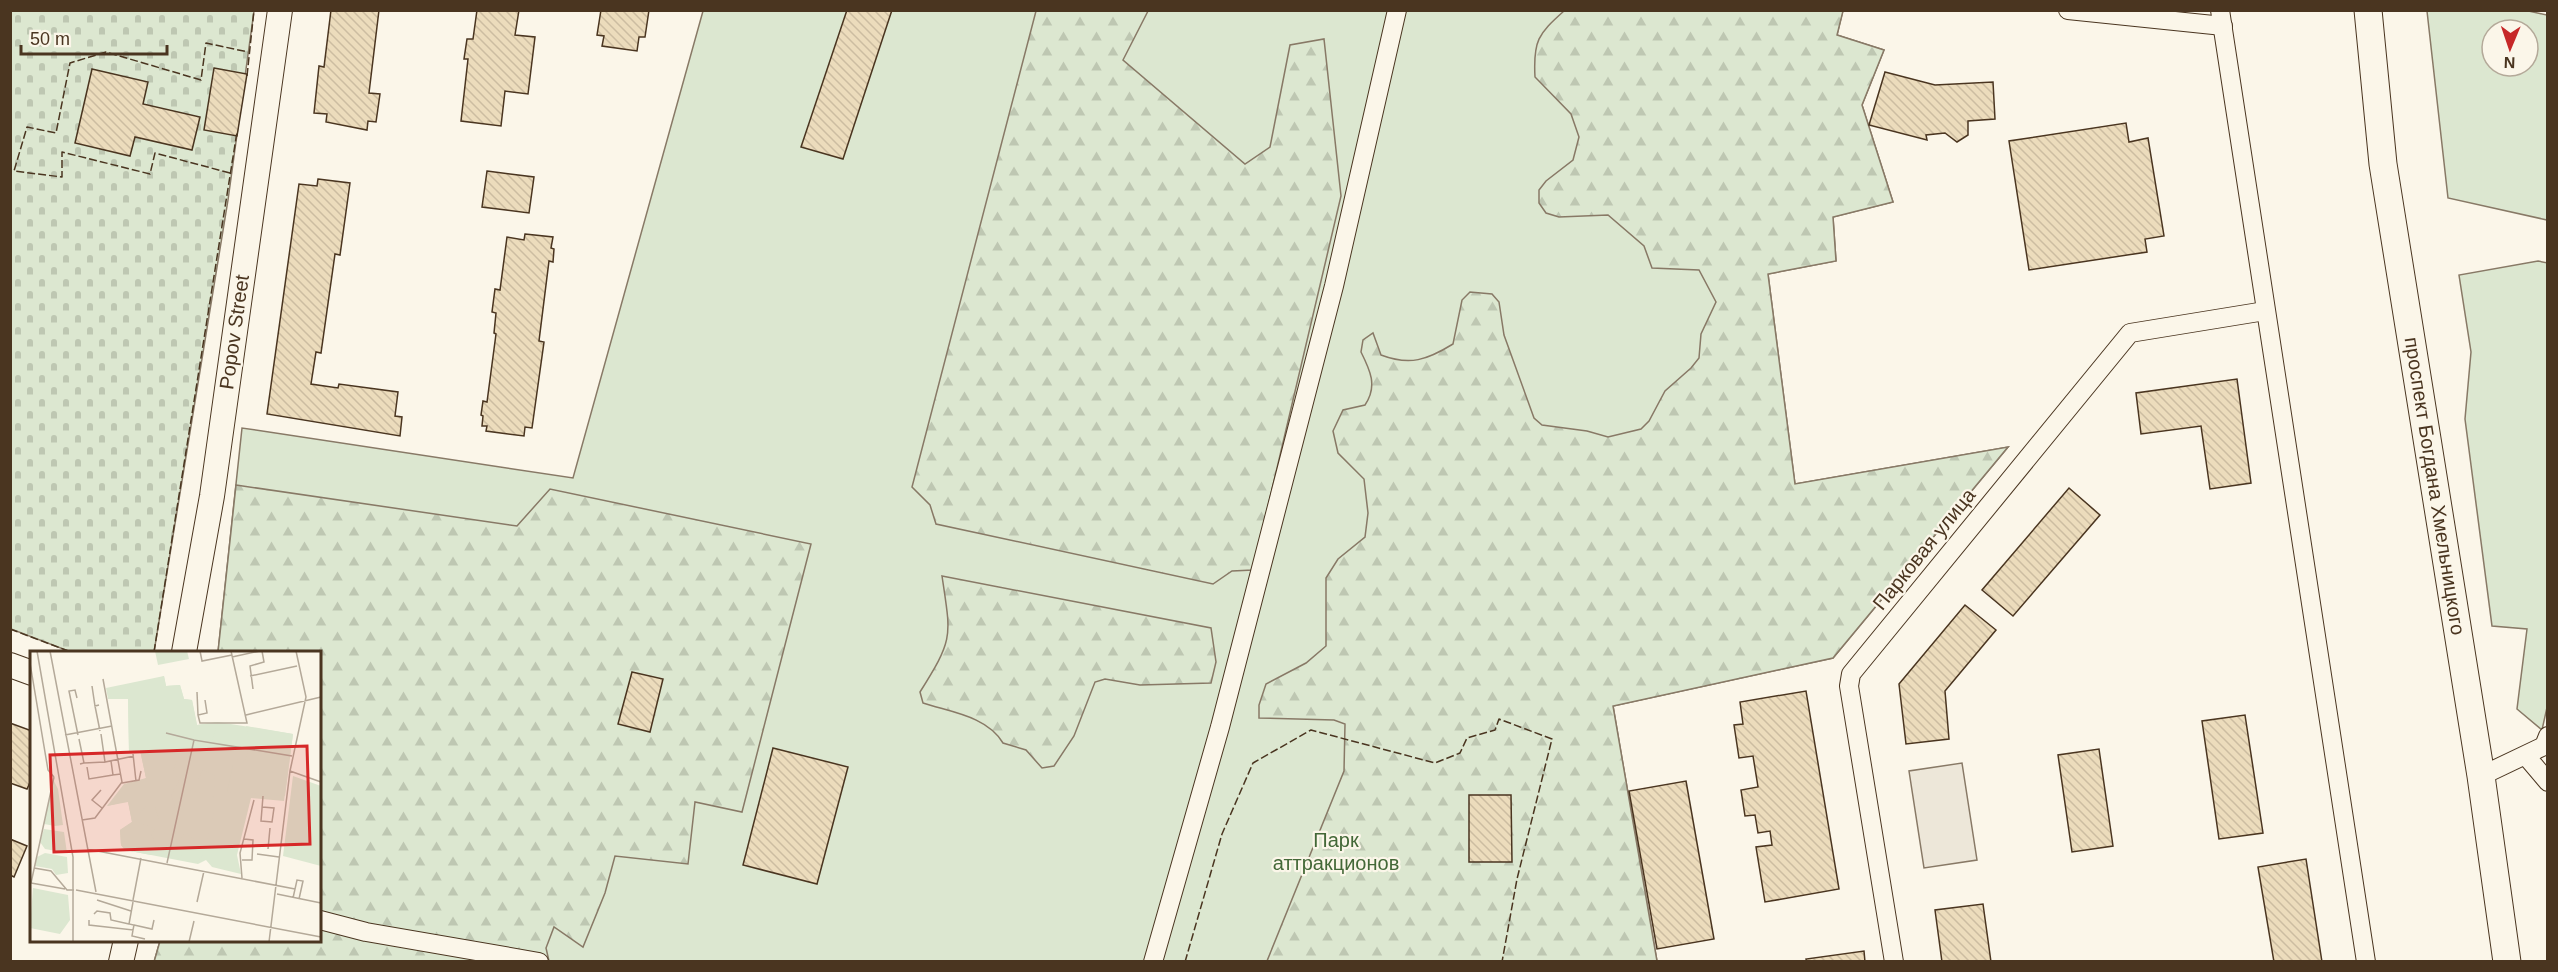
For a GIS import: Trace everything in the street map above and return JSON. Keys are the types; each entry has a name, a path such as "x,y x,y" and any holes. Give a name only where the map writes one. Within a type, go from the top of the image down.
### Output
{"main road":[{"name":"Popov Street","path":"184,651 212,496 280,10"},
{"name":"проспект Богдана Хмельницкого","path":"2368,10 2383,164 2481,776 2507,962"},
{"path":"10,665 30,672"},
{"path":"121,962 126,942"}],"street":[{"path":"1153,962 1220,727 1334,286 1397,10"},
{"path":"2068,10 2222,18 2366,962"},
{"name":"Парковая улица","path":"1894,962 1849,686 1851,675 2130,333 2265,311"},
{"path":"2481,776 2544,746 2547,736"},
{"path":"2526,756 2547,782"},
{"path":"321,920 366,932 540,962"}],"green space":[{"name":"Парк аттракционов","path":"1843,10 1837,35 1884,50 1862,105 1893,202 1833,217 1836,261 1768,274 1795,484 2008,447 1833,658 1613,706 1657,961 154,962 160,942 321,942 321,651 218,651 242,428 573,478 703,11"},
{"path":"2524,10 2547,15 2547,220 2448,198 2427,11"},
{"path":"10,11 254,11 228,200 154,651 68,651 11,629"},
{"path":"1036,11 1148,11 1123,60 1245,164 1270,147 1290,45 1324,39 1341,196 1253,570 1232,571 1213,584 936,524 930,505 912,487"},
{"name":"Парк аттракционов","path":"1564,11 1843,11 1837,35 1884,50 1862,105 1893,202 1833,217 1836,261 1768,274 1795,484 2008,447 1833,658 1613,706 1657,961 1267,961 1344,771 1345,724 1334,720 1259,718 1259,705 1266,684 1306,663 1326,646 1326,578 1338,559 1365,537 1368,513 1364,479 1338,453 1333,431 1343,410 1365,405 1369,398 1372,385 1361,352 1363,340 1373,333 1381,355 1401,360 1418,360 1435,354 1453,344 1462,300 1470,292 1492,294 1499,302 1504,335 1534,418 1542,425 1587,431 1608,437 1641,429 1649,421 1665,391 1699,358 1701,334 1716,302 1699,270 1652,268 1644,246 1608,215 1559,217 1546,213 1539,203 1539,190 1546,181 1573,160 1579,137 1571,114 1535,77 1535,55 1539,39 1548,26"},
{"path":"2538,261 2548,263 2548,703 2542,730 2517,709 2527,629 2492,626 2465,419 2471,352 2459,275"},
{"path":"236,485 517,526 550,489 811,544 742,812 695,802 688,864 615,856 605,893 583,947 554,927 546,948 549,961 154,962 160,942 321,942 321,651 218,651"},
{"path":"942,576 1211,628 1216,662 1211,683 1140,685 1105,679 1095,682 1074,736 1054,766 1042,768 1026,750 1003,743 996,734 978,721 923,703 920,692 939,660 947,637 947,612"}],"shaded area":[{"path":"1962,763 1977,860 1924,868 1909,771"}],"building":[{"path":"331,10 379,10 369,93 380,94 376,122 368,121 367,130 326,122 327,114 314,113 319,66 324,67"},
{"path":"477,10 519,10 515,35 535,37 528,94 505,91 501,126 461,121 468,59 464,59 467,39 473,39"},
{"path":"601,10 649,10 645,37 639,37 637,51 602,46 604,36 597,35"},
{"path":"847,10 892,10 843,159 801,147"},
{"path":"214,68 247,74 237,136 204,130"},
{"path":"92,69 148,82 143,104 200,117 192,150 135,137 130,156 75,143"},
{"path":"1885,72 1935,85 1993,82 1995,119 1968,121 1968,135 1957,142 1945,133 1926,135 1927,140 1869,125"},
{"path":"2126,123 2129,142 2148,138 2164,236 2145,239 2147,252 2029,270 2009,141"},
{"path":"487,171 534,177 529,213 482,207"},
{"path":"318,179 350,183 340,255 335,254 321,353 316,352 311,384 338,388 339,384 398,392 395,416 402,417 400,436 267,414 299,184 317,186"},
{"path":"525,234 553,237 551,248 554,249 553,262 549,261 539,341 544,342 532,428 525,427 524,436 486,431 487,426 482,426 483,416 481,415 483,401 487,402 496,334 494,333 496,313 492,312 495,289 500,290 507,237 524,240"},
{"path":"2237,379 2251,483 2210,489 2201,426 2141,434 2136,393"},
{"path":"2069,488 2100,515 2013,616 1982,590"},
{"path":"1965,605 1996,630 1945,691 1949,739 1906,744 1899,684"},
{"path":"632,672 663,679 650,732 618,724"},
{"path":"1806,691 1839,889 1765,902 1756,847 1772,845 1770,831 1758,833 1755,815 1745,816 1741,790 1758,787 1753,756 1739,758 1734,725 1743,724 1740,702"},
{"path":"2245,715 2263,833 2219,839 2202,721"},
{"path":"10,723 30,730 30,782 27,789 10,783"},
{"path":"773,748 848,767 817,884 743,865"},
{"path":"2099,749 2113,846 2072,852 2058,755"},
{"path":"1686,781 1714,939 1657,949 1629,791"},
{"path":"1469,795 1511,795 1512,862 1469,862"},
{"path":"10,839 27,846 14,877 10,875"},
{"path":"2306,859 2322,962 2274,962 2258,867"},
{"path":"1983,904 1991,962 1942,962 1935,910"},
{"path":"1864,951 1865,962 1807,962 1806,959"}],"fence":[{"path":"247,76 254,10"},
{"path":"230,173 155,153 150,174 62,152 62,177 14,171 27,127 56,133 70,63 106,52 201,80 206,43 248,52"},
{"path":"154,651 237,132"},
{"path":"10,629 68,651"},
{"path":"1185,962 1222,834 1253,763 1311,730 1435,763 1460,753 1467,738 1495,730 1499,719 1552,739 1517,879 1502,962"}]}
